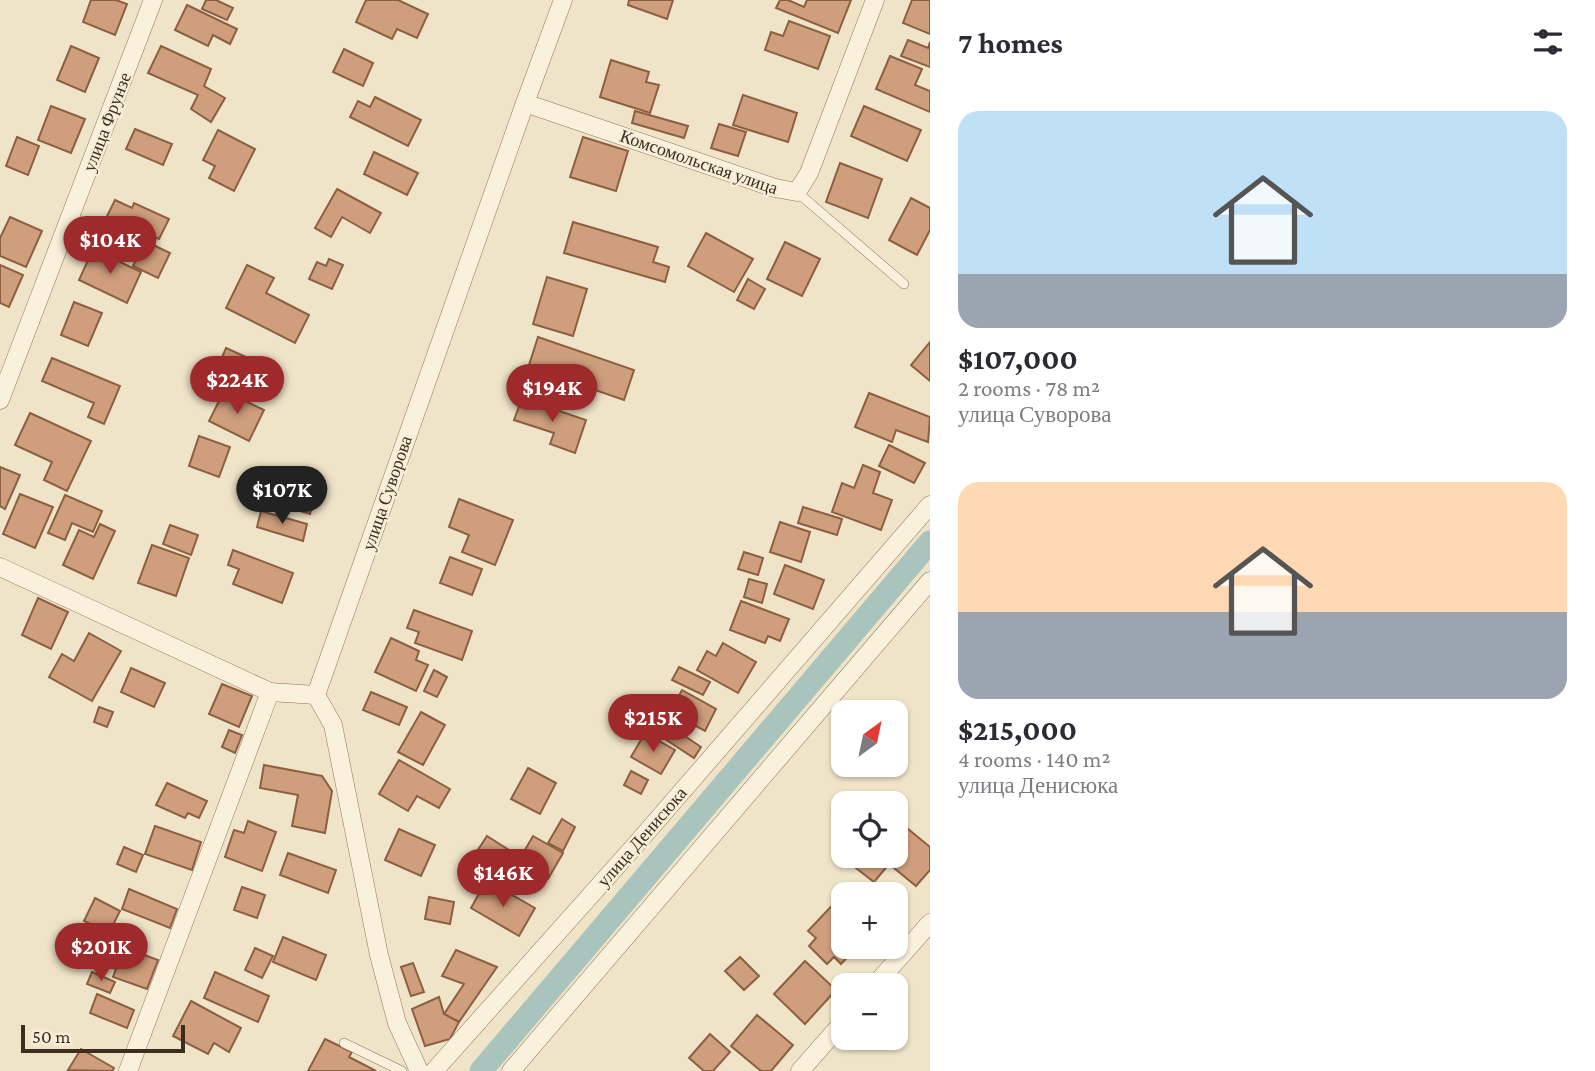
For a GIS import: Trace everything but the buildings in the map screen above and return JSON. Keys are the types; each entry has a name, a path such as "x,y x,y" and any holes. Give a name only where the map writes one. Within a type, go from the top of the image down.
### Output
{"street":[{"name":"улица Фрунзе","path":"0,400 153,0"},
{"name":"улица Суворова","path":"316,695 525,103 564,0"},
{"name":"Комсомольская улица","path":"525,103 775,188 797,192 809,173 875,0"},
{"name":"улица Денисюка","path":"434,1071 639,841 930,505"},
{"path":"0,567 270,692 316,695 333,725 379,955 397,1023 419,1071"},
{"path":"511,1071 930,581"},
{"path":"128,1071 270,692"},
{"path":"886,973 930,923"},
{"path":"800,1071 831,1036"}],"lane":[{"path":"797,192 904,284"},
{"path":"344,1043 402,1071"}],"waterway":[{"path":"481,1071 930,542"}]}
